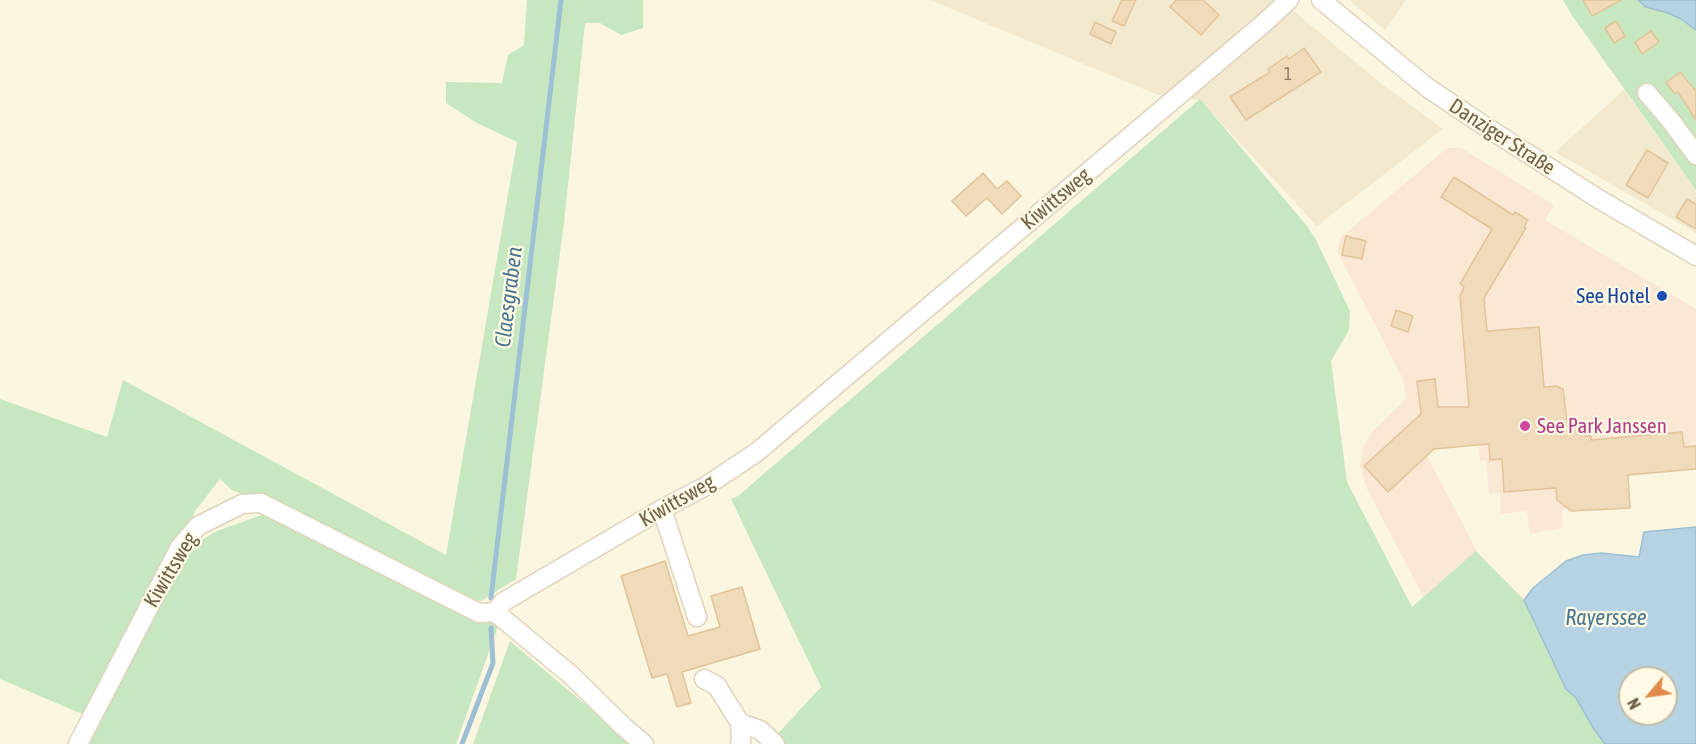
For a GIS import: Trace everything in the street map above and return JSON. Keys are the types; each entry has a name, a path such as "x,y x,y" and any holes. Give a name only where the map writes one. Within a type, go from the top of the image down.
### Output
{"street":[{"name":"Kiwittsweg","path":"78,744 180,547 198,526 242,504 261,503 479,613 495,612 503,602 662,509 706,486 757,452 1254,32 1288,0"},
{"name":"Danziger Straße","path":"1321,0 1428,88 1471,118 1596,198 1696,256"},
{"path":"1647,93 1696,154"},
{"path":"662,509 697,617"},
{"path":"495,612 572,676 644,744"},
{"path":"704,679 717,686 740,723 740,744"},
{"path":"740,723 760,730 775,744"}],"shaded area":[{"path":"930,0 1282,0 1383,85 1443,129 1317,226 1200,100 1158,95"},
{"path":"1349,0 1406,0 1385,30"},
{"path":"1624,90 1696,190 1696,233 1555,152"},
{"path":"1447,148 1461,148 1554,205 1545,220 1696,309 1696,469 1627,475 1630,508 1598,511 1596,496 1584,510 1571,511 1566,507 1561,512 1563,528 1530,534 1527,511 1501,514 1500,493 1489,493 1486,460 1480,461 1479,445 1434,449 1427,456 1477,551 1424,598 1367,489 1360,465 1363,447 1372,432 1406,399 1403,379 1337,251 1340,238"}],"green space":[{"path":"527,0 643,0 643,28 621,35 600,23 585,23 564,223 516,579 481,601 450,595 331,532 232,490 220,479 196,510 89,717 0,679 0,399 107,437 123,380 446,555 517,142 477,123 446,103 446,82 502,83 508,55 524,45"},
{"path":"1563,0 1638,0 1646,7 1681,19 1696,30 1696,190 1571,14"},
{"path":"1200,99 1307,226 1350,311 1349,330 1331,361 1347,482 1412,607 1476,551 1524,600 1566,689 1576,698 1605,744 780,744 774,738 821,687 731,499 738,496"},
{"path":"273,511 500,621 456,744 79,744 187,548 217,531"},
{"path":"510,641 632,744 473,744"}],"water":[{"path":"1638,0 1696,0 1696,30 1681,19 1646,7"},
{"name":"Rayerssee","path":"1696,527 1696,744 1605,744 1576,698 1566,689 1524,600 1533,588 1566,561 1583,555 1601,553 1639,557 1644,532"}],"building":[{"path":"1122,0 1136,0 1124,26 1112,21"},
{"path":"1176,0 1203,0 1219,15 1201,35 1170,7"},
{"path":"1583,0 1621,0 1592,16"},
{"path":"1616,21 1625,36 1614,43 1605,28"},
{"path":"1095,22 1116,32 1111,44 1090,34"},
{"path":"1651,31 1659,42 1642,54 1635,42"},
{"path":"1304,48 1321,72 1246,120 1230,97 1270,72 1268,69 1287,56 1289,59"},
{"path":"1680,72 1696,91 1696,120 1678,92 1675,94 1666,83"},
{"path":"1647,150 1668,163 1648,198 1626,185"},
{"path":"983,173 997,189 1007,181 1021,196 1002,214 987,198 966,216 952,201"},
{"path":"1454,177 1513,215 1515,212 1528,220 1524,227 1526,228 1484,298 1487,331 1539,327 1544,387 1557,386 1563,389 1567,421 1575,424 1585,436 1591,436 1591,440 1682,432 1684,447 1696,446 1696,469 1628,475 1630,508 1571,511 1557,500 1556,488 1504,492 1502,459 1490,460 1489,444 1434,449 1388,492 1364,466 1421,414 1417,381 1435,379 1438,407 1469,407 1460,296 1464,287 1460,284 1492,229 1441,197"},
{"path":"1687,199 1696,204 1696,229 1676,217"},
{"path":"1346,236 1366,241 1362,259 1342,255"},
{"path":"1396,310 1413,316 1408,332 1391,326"},
{"path":"665,561 688,636 720,627 711,596 742,587 760,649 682,672 691,703 677,707 667,674 652,678 621,576"}],"waterway":[{"name":"Claesgraben","path":"491,598 561,0"},
{"name":"Claesgraben","path":"462,744 493,663 491,628"}],"place":[{"name":"See Hotel","path":"1662,296"},
{"name":"See Park Janssen","path":"1525,426"}]}
